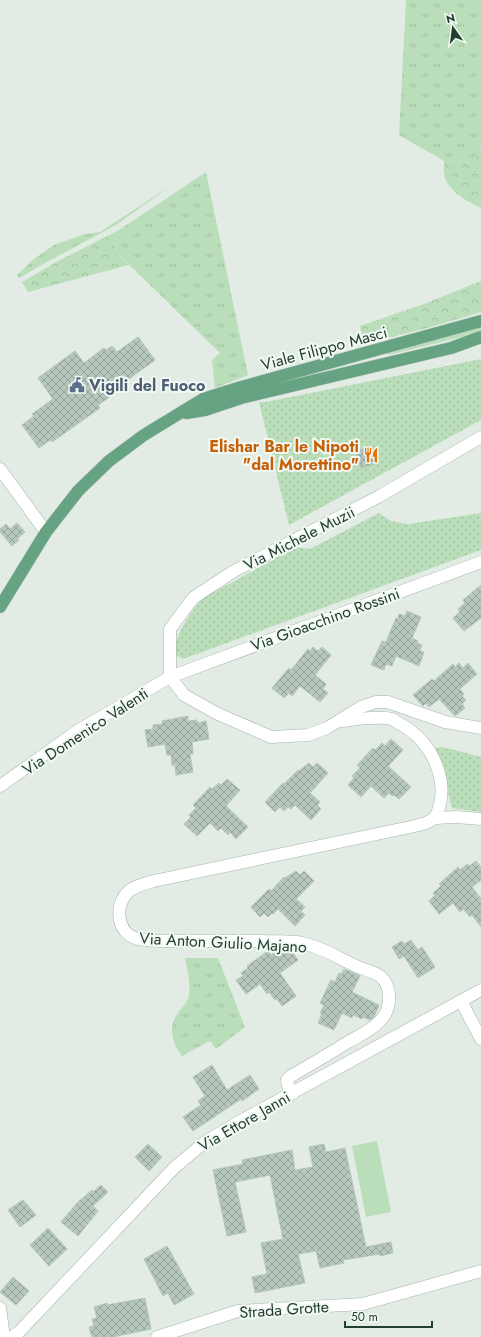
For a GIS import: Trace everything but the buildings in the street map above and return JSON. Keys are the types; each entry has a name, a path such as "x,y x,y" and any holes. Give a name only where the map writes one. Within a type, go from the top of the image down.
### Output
{"main road":[{"name":"Viale Filippo Masci","path":"0,607 46,532 78,491 109,461 144,435 203,399 481,321"},
{"name":"Viale Filippo Masci","path":"179,415 205,410 241,398 451,348 481,337"}],"street":[{"path":"451,348 481,344"},
{"name":"Via Michele Muzii","path":"170,677 170,629 193,598 234,571 378,497 481,437"},
{"path":"0,469 46,532"},
{"name":"Via Gioacchino Rossini","path":"170,677 481,562"},
{"path":"170,677 184,695 216,713 271,737 308,736 327,728 361,707 376,702 388,702 445,722 481,728"},
{"name":"Via Domenico Valenti","path":"0,786 79,730 170,677"},
{"path":"336,722 358,718 392,719 411,730 426,745 435,761 442,783 441,802 435,818"},
{"name":"Via Anton Giulio Majano","path":"292,1094 287,1080 291,1076 360,1035 381,1020 387,1010 389,999 388,987 380,976 347,963 321,949 302,943 244,941 166,942 138,939 130,935 122,927 119,919 121,903 129,891 143,884 416,826 435,818 456,817 481,819"},
{"name":"Via Ettore Janni","path":"12,1337 170,1172 194,1150 219,1133 481,990"},
{"path":"461,1001 481,1039"},
{"name":"Strada Grotte","path":"158,1337 238,1311 363,1304 481,1271"},
{"path":"0,1308 4,1337"}],"green space":[{"path":"406,0 481,0 481,151 467,162 444,161 399,135"},
{"path":"481,151 481,208 458,195 449,186 444,174 444,161 467,162"},
{"path":"206,172 248,375 215,388 212,360 220,353 118,254 115,248 115,239 119,230"},
{"path":"172,185 116,225 19,278 17,275 34,259 54,245 85,234 100,232"},
{"path":"119,230 115,242 116,250 129,265 28,292 22,282 58,261"},
{"path":"481,281 481,312 431,327 364,344 360,326 424,304"},
{"path":"481,327 481,332 389,355 386,352"},
{"path":"481,359 481,420 289,525 259,402 266,402"},
{"path":"379,513 391,521 408,524 481,513 481,550 183,659 175,654 177,640 184,624 194,609 204,598 295,547 310,549"},
{"path":"443,747 481,757 481,812 452,808 442,769 432,748"},
{"path":"185,958 218,958 245,1027 216,1049 210,1041 182,1056 174,1041 172,1026 176,1016 189,995 189,981"},
{"path":"377,1141 391,1212 366,1217 352,1146"}],"place":[{"name":"Vigili del Fuoco","path":"77,385"},
{"name":"Elishar Bar le Nipoti \"dal Morettino\"","path":"371,455"}]}
